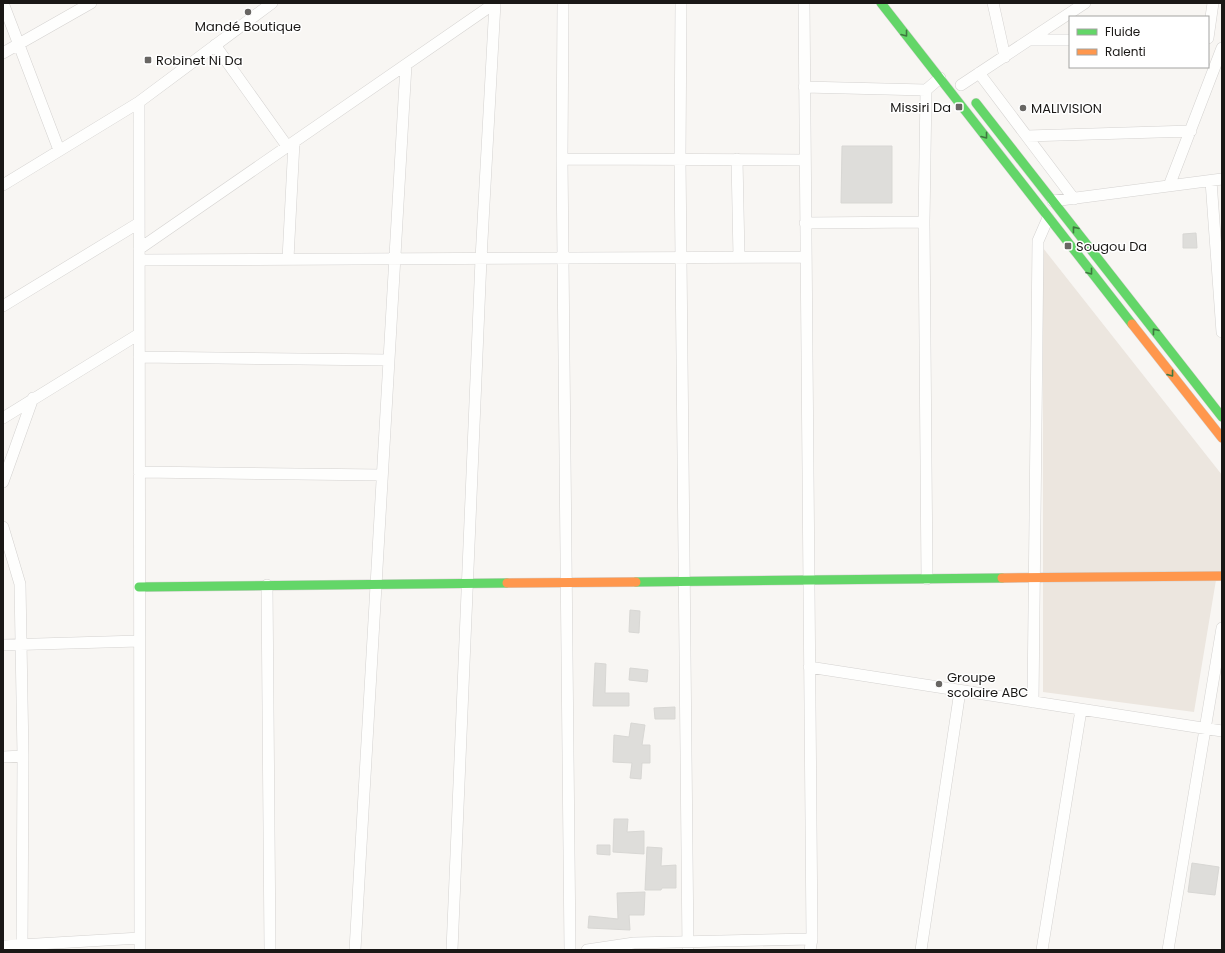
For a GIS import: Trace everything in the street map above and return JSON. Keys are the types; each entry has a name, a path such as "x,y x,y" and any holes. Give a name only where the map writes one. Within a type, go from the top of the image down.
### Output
{"main road":[{"path":"881,3 1048,218 1222,438"},
{"path":"964,89 1222,417"},
{"path":"139,587 1222,576"}],"street":[{"path":"3,3 59,150"},
{"path":"3,53 91,3"},
{"path":"3,185 138,102 272,3"},
{"path":"139,255 290,144 495,3 481,259 452,950"},
{"path":"564,3 562,159 570,950"},
{"path":"681,3 680,159 688,945"},
{"path":"587,950 634,943 688,945 811,944 804,3"},
{"path":"993,3 1005,57"},
{"path":"964,89 979,73 1030,40 1074,6 1085,3"},
{"path":"1209,32 1213,3"},
{"path":"1209,39 1222,42"},
{"path":"1030,40 1069,40"},
{"path":"215,45 290,144 288,260"},
{"path":"1169,186 1222,48"},
{"path":"355,950 406,65"},
{"path":"979,73 1074,199"},
{"path":"804,87 926,90 940,78"},
{"path":"926,90 924,222 927,579"},
{"path":"138,102 140,950"},
{"path":"1027,136 1191,131"},
{"path":"562,159 805,160"},
{"path":"737,159 739,257"},
{"path":"1053,201 1216,180 1222,332"},
{"path":"1033,702 1038,241 1048,218"},
{"path":"805,223 924,222"},
{"path":"3,306 139,223"},
{"path":"139,255 288,260 806,257"},
{"path":"3,418 33,398 139,334"},
{"path":"139,357 389,360"},
{"path":"3,482 33,398"},
{"path":"139,472 382,475"},
{"path":"3,527 20,584 23,756 22,947"},
{"path":"268,585 270,950"},
{"path":"1168,950 1222,628"},
{"path":"3,645 140,641"},
{"path":"809,667 1222,731"},
{"path":"921,950 960,691"},
{"path":"1042,950 1081,710"},
{"path":"3,757 23,756"},
{"path":"3,946 22,947 140,938"}],"shaded area":[{"path":"1043,248 1222,475 1222,574 1217,574 1194,712 1043,692"}],"building":[{"path":"842,146 892,146 892,203 841,203"},
{"path":"1196,233 1197,248 1183,248 1183,234"},
{"path":"630,610 640,611 639,633 629,632"},
{"path":"595,663 606,664 605,693 629,693 629,706 593,706"},
{"path":"630,668 648,670 647,682 629,680"},
{"path":"675,707 675,719 655,719 654,708"},
{"path":"631,723 645,725 642,745 650,745 650,763 642,763 641,779 630,778 632,763 613,762 614,735 629,737"},
{"path":"614,819 628,819 627,832 644,831 644,854 613,852"},
{"path":"597,845 610,845 610,855 597,854"},
{"path":"647,847 662,848 661,866 676,865 676,888 645,890"},
{"path":"1192,863 1219,867 1215,895 1188,892"},
{"path":"645,892 644,915 629,915 630,930 588,928 589,916 618,919 617,893"}],"traffic: fast":[{"path":"881,3 1132,324"},
{"path":"976,103 1222,417"},
{"path":"636,582 1002,578"},
{"path":"139,587 507,583"}],"traffic: slow":[{"path":"1132,324 1222,438"},
{"path":"1002,578 1222,576"},
{"path":"507,583 636,582"}],"place":[{"name":"Mandé Boutique","path":"248,12"},
{"name":"Robinet Ni Da","path":"148,60"},
{"name":"Missiri Da","path":"959,107"},
{"name":"MALIVISION","path":"1023,108"},
{"name":"Sougou Da","path":"1068,246"},
{"name":"Groupe scolaire ABC","path":"939,684"}]}
